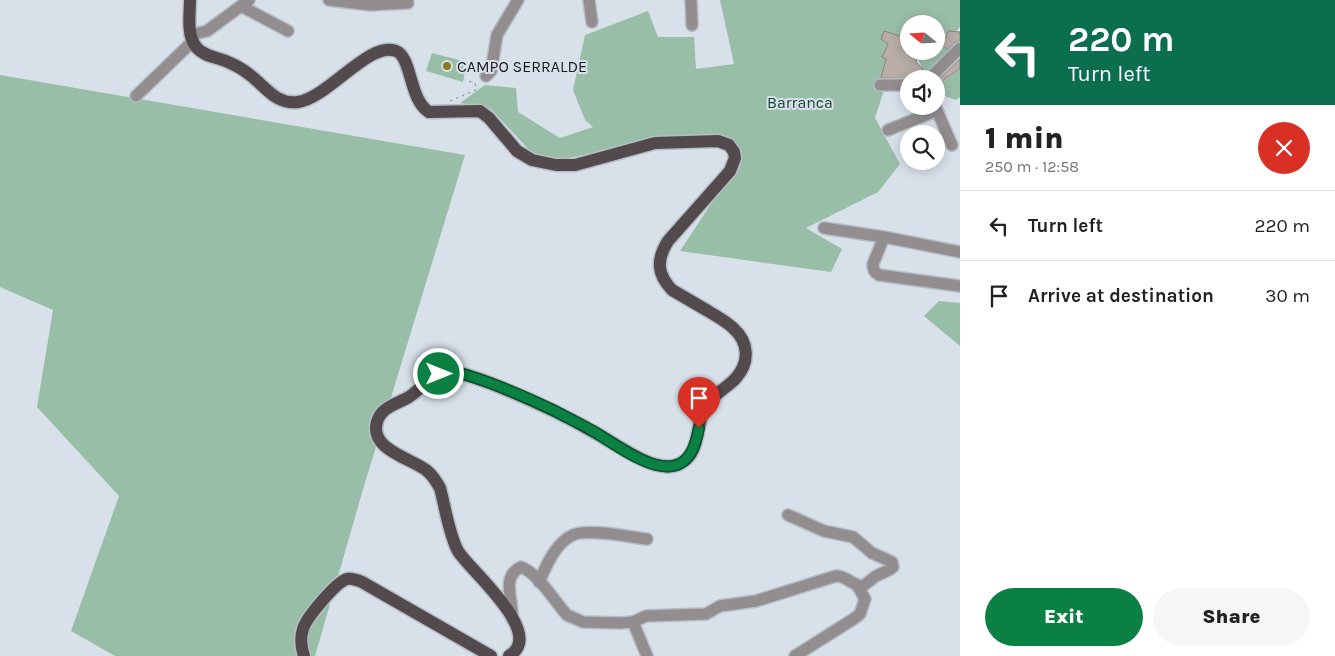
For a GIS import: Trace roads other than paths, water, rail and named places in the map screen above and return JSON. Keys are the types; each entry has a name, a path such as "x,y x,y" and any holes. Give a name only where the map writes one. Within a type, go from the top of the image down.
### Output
{"main road":[{"path":"190,0 192,38 198,48 209,56 228,62 250,75 276,98 287,102 300,102 319,94 374,52 387,49 396,51 403,57 422,108 429,112 480,111 490,118 517,151 532,160 556,165 575,165 655,143 693,141 718,141 729,145 734,152 735,158 730,171 668,241 662,250 660,259 661,275 672,290 733,327 743,340 746,352 745,363 739,374 712,398 705,408 696,441 683,462 672,466 665,466 642,460 554,410 476,378 453,372 444,373 434,378 409,397 386,409 378,418 376,428 382,444 425,469 436,480 440,488 457,550 502,601 519,633 520,639 515,650 509,656"},
{"path":"304,656 301,647 301,636 307,619 338,585 346,579 362,582 491,656"}],"street":[{"path":"329,0 370,5 408,3"},
{"path":"589,0 592,22"},
{"path":"691,0 692,26"},
{"path":"486,76 491,70 497,35 515,1"},
{"path":"136,96 192,38 207,31 245,3 288,31"},
{"path":"938,70 960,48"},
{"path":"880,85 900,85"},
{"path":"888,130 922,115"},
{"path":"939,115 952,145"},
{"path":"824,228 884,237 960,252"},
{"path":"884,237 873,264 875,273 960,286"},
{"path":"788,515 824,530 853,537 872,553 893,563 893,567 863,586 857,585"},
{"path":"539,582 546,566 560,545 575,534 600,534 647,539"},
{"path":"512,619 513,607 509,586 510,577 519,568 524,568 539,582 566,615 583,622 633,622 646,616 706,614 720,606 741,605 836,576 847,578 857,585 865,599 860,614 795,656"},
{"path":"633,622 646,656"}],"place":[{"name":"CAMPO SERRALDE","path":"447,66"}],"park label":[{"name":"Barranca","path":"800,102"}]}
